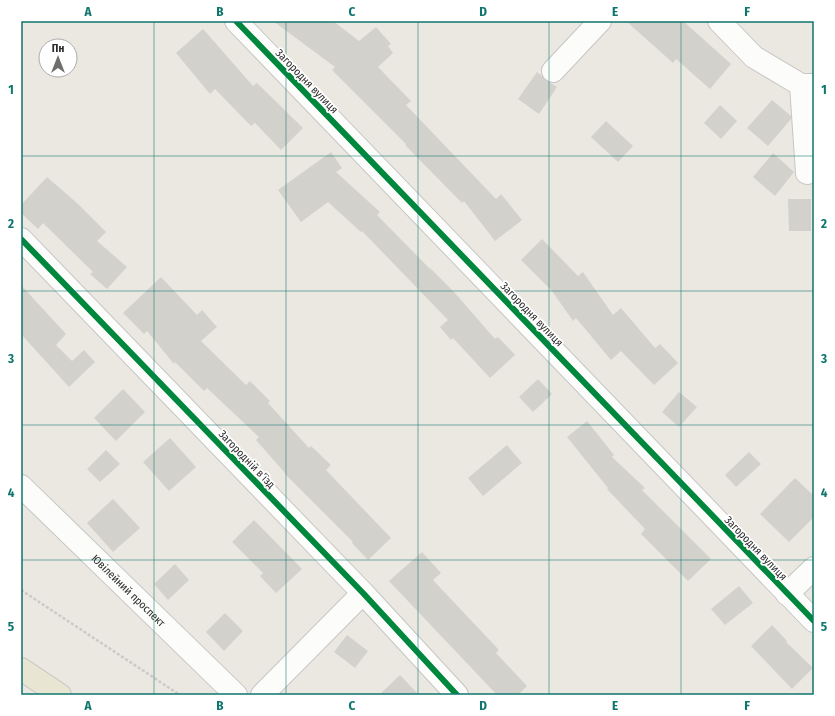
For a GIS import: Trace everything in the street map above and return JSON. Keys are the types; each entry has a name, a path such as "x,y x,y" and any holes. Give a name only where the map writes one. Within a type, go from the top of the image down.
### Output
{"main road":[{"path":"21,669 60,695"}],"street":[{"name":"Загородня вулиця","path":"236,21 814,621"},
{"path":"553,71 600,21"},
{"path":"719,21 754,56 808,85 807,173"},
{"name":"Загородній вʼїзд","path":"21,239 362,593 456,695"},
{"name":"Ювілейний проспект","path":"21,486 236,695"},
{"path":"787,594 814,568"},
{"path":"262,695 362,593"}],"path":[{"path":"21,590 180,695"}],"building":[{"path":"273,21 333,21 359,41 376,27 391,44 388,46 393,53 378,67 411,101 406,105 496,199 501,194 522,220 495,241 464,201 462,203 332,70 335,67"},
{"path":"626,21 683,21 731,64 710,89 676,59 673,63"},
{"path":"203,29 253,86 257,83 303,128 281,150 255,123 251,126 215,89 210,94 176,53"},
{"path":"537,72 545,80 557,87 539,114 518,99"},
{"path":"772,100 791,116 791,119 768,146 747,128"},
{"path":"720,105 737,121 721,139 704,123"},
{"path":"606,121 633,146 618,162 591,137"},
{"path":"331,152 342,168 336,172 380,212 377,215 454,292 495,339 498,337 515,355 490,378 453,338 451,340 440,327 448,320 362,231 361,232 328,202 301,222 278,190"},
{"path":"773,153 794,172 775,196 753,177"},
{"path":"47,177 78,204 106,232 97,241 127,267 107,289 90,274 93,272 43,223 38,229 21,213 21,205"},
{"path":"788,199 811,199 811,231 789,231"},
{"path":"542,239 578,276 583,272 613,315 621,308 655,348 660,344 678,363 654,385 621,351 611,360 576,318 573,321 552,291 521,260"},
{"path":"161,277 197,315 202,310 217,327 201,341 246,385 250,381 270,401 268,403 309,448 311,446 331,465 326,470 391,538 368,560 352,543 353,542 284,473 256,440 259,437 207,388 204,391 175,362 174,364 147,331 144,334 123,313"},
{"path":"21,285 66,334 56,345 72,361 84,350 95,362 69,387 21,334"},
{"path":"538,379 552,394 533,412 519,397"},
{"path":"123,389 145,412 116,441 94,418"},
{"path":"679,392 697,407 679,427 662,412"},
{"path":"587,421 614,455 612,457 645,488 642,490 711,559 688,581 641,534 645,529 607,489 608,488 567,437"},
{"path":"170,438 196,467 169,491 143,462"},
{"path":"507,445 522,463 483,496 468,478"},
{"path":"106,450 120,464 100,482 87,469"},
{"path":"749,452 761,464 736,487 725,475"},
{"path":"795,478 814,496 814,517 789,542 760,514"},
{"path":"113,499 140,528 113,552 87,523"},
{"path":"254,520 302,569 276,593 260,576 263,573 232,542"},
{"path":"422,552 441,573 433,580 499,650 496,653 527,686 518,695 497,695 389,581"},
{"path":"175,564 189,580 168,600 154,584"},
{"path":"739,586 753,603 725,625 711,609"},
{"path":"225,613 243,631 224,651 206,632"},
{"path":"772,625 787,641 786,642 813,668 792,689 751,646"},
{"path":"347,635 368,651 355,668 334,652"},
{"path":"400,675 419,695 379,695"}],"cycle path":[{"path":"236,21 814,621"},
{"path":"21,239 363,593 457,695"}]}
